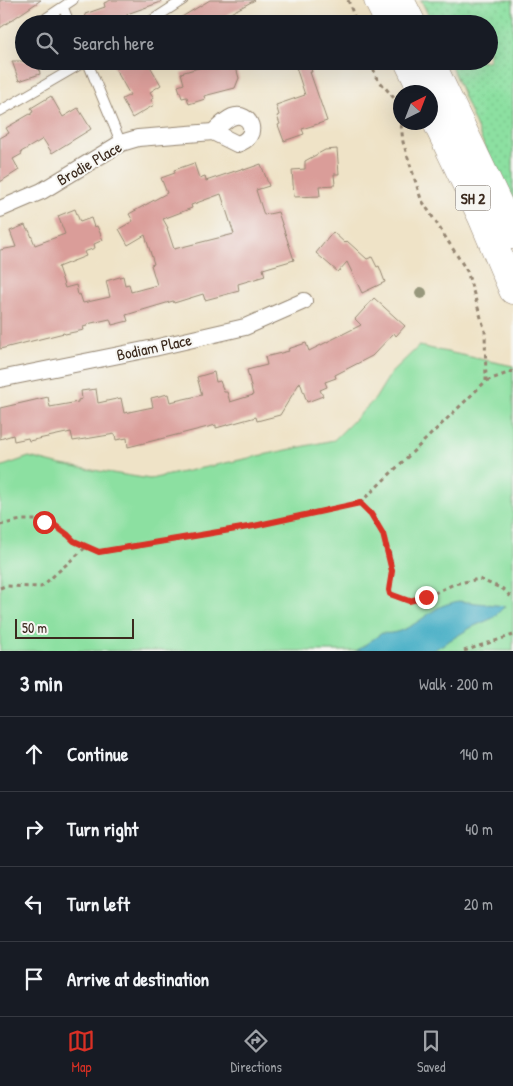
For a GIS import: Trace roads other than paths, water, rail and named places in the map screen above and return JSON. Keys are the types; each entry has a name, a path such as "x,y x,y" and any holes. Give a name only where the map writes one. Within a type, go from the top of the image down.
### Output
{"highway":[{"path":"378,0 386,15"},
{"path":"400,0 408,15"},
{"path":"412,70 420,85"},
{"name":"SH 2","path":"434,70 513,234"},
{"name":"SH 2","path":"438,125 482,217 513,290"}],"street":[{"name":"Brodie Place","path":"0,209 42,191 121,143 151,136 213,132"},
{"name":"Bodiam Place","path":"0,379 154,348 246,327 304,301"}],"lane":[{"path":"51,15 74,0"},
{"path":"160,15 183,0"},
{"path":"63,8 66,15"},
{"path":"0,111 71,70"},
{"path":"90,70 121,143"}],"water":[{"path":"458,601 505,606 493,618 472,627 432,651 356,651 382,633 397,632 418,622 438,608"}]}
